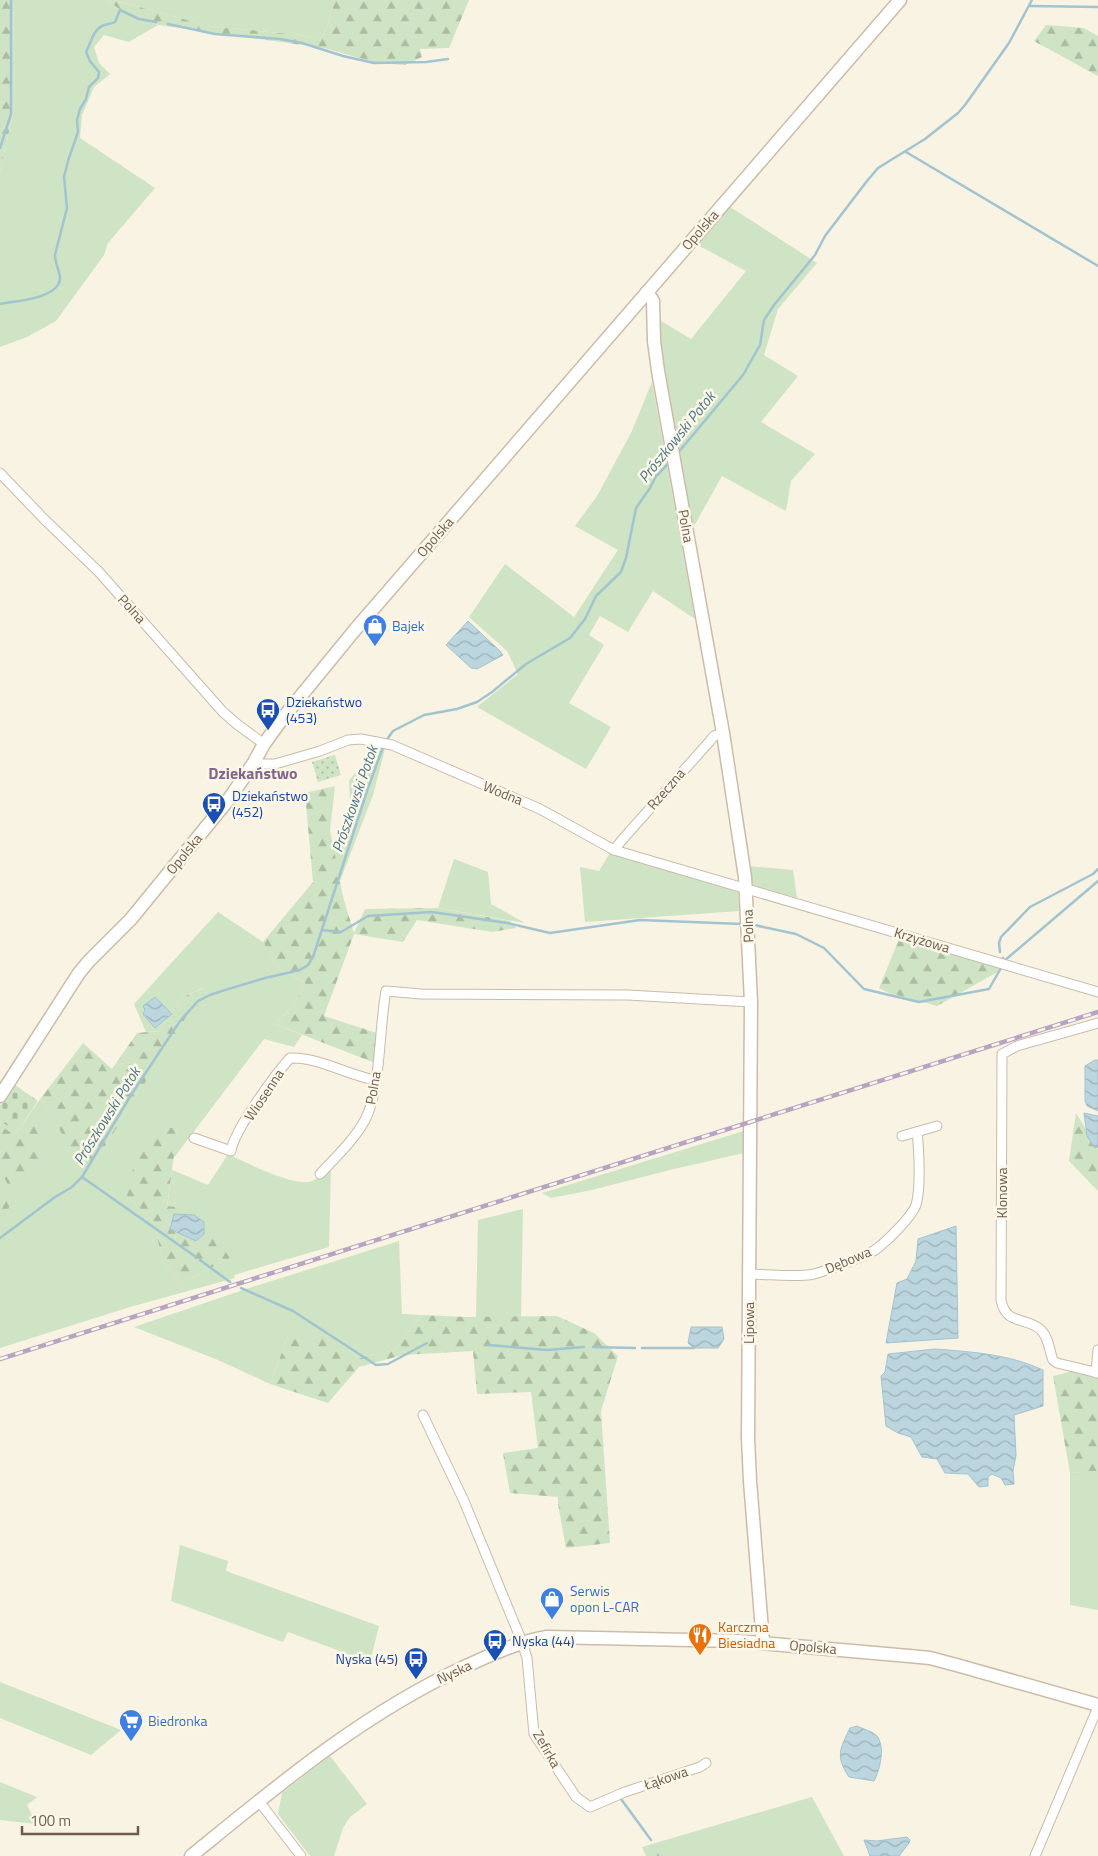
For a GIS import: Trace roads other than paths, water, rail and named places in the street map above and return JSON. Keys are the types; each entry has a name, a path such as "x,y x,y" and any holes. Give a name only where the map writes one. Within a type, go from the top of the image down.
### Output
{"street":[{"name":"Opolska","path":"0,1096 79,973 131,919 229,799 287,712 359,624 900,0"},
{"name":"Polna","path":"320,1174 358,1131 369,1111 375,1080 386,990 421,994 628,995 751,1002 747,890 742,848 654,341 653,301 647,292"},
{"name":"Polna","path":"0,473 99,572 223,712 238,726 264,744"},
{"name":"Rzeczna","path":"614,850 714,736 722,733"},
{"name":"Wodna","path":"253,764 275,764 320,751 348,740 378,741 392,745 540,808 614,850 747,890"},
{"name":"Krzyżowa","path":"747,890 1098,992"},
{"name":"Lipowa","path":"751,1002 750,1472 763,1643"},
{"name":"Klonowa","path":"1097,1373 1052,1360 1042,1331 1036,1326 1006,1314 1002,1308 1001,1300 1002,1054 1018,1046 1098,1022"},
{"name":"Wiosenna","path":"194,1138 231,1151 232,1142 245,1121 290,1058 299,1057 363,1078 375,1080"},
{"path":"902,1136 936,1126"},
{"name":"Dębowa","path":"749,1274 815,1274 870,1252 880,1246 908,1218 915,1206 919,1144 917,1132"},
{"path":"1097,1373 1098,1350"},
{"path":"423,1415 464,1501 522,1642"},
{"name":"Opolska","path":"522,1642 547,1637 681,1639 763,1643 930,1658 1098,1706"},
{"name":"Zefirka","path":"522,1642 527,1658 534,1734 576,1797 590,1807 625,1792"},
{"name":"Nyska","path":"191,1856 258,1800 314,1758 406,1697 464,1667 522,1642"},
{"path":"1036,1856 1098,1706"},
{"name":"Łąkowa","path":"625,1792 700,1767 706,1763"},
{"path":"258,1800 300,1856"}],"water":[{"path":"468,621 503,655 477,669 471,668 446,645"},
{"path":"155,997 172,1014 155,1028 143,1014 145,1010 143,1006"},
{"path":"1098,1060 1098,1111 1087,1106 1085,1101 1085,1066"},
{"path":"1084,1113 1098,1116 1098,1147 1095,1148 1087,1136"},
{"path":"174,1214 194,1215 204,1222 204,1234 196,1241 170,1229"},
{"path":"956,1226 958,1338 886,1343 897,1283 907,1279 916,1261 918,1239"},
{"path":"691,1327 722,1327 724,1339 718,1348 694,1348 688,1343"},
{"path":"935,1349 1003,1357 1043,1370 1043,1406 1014,1415 1016,1455 1013,1471 1014,1484 1005,1485 1001,1478 992,1474 988,1477 988,1486 979,1487 968,1474 945,1473 937,1459 922,1457 911,1437 898,1433 886,1426 881,1376 885,1372 888,1354"},
{"path":"857,1726 876,1735 881,1745 880,1764 874,1781 849,1777 842,1763 840,1752 844,1742 850,1728"},
{"path":"907,1837 910,1840 909,1843 899,1856 870,1856 864,1840 877,1841"}],"waterway":[{"path":"0,148 11,114 11,0"},
{"name":"Prószkowski Potok","path":"677,454 743,375 760,345 764,320 815,255 825,236 867,181 878,168 925,139 958,113 1009,43 1032,0"},
{"path":"1030,6 1098,7"},
{"path":"0,304 44,295 52,291 60,279 55,255 67,208 64,177 78,132 77,120 80,109 86,99 89,87 98,78 99,72 90,61 86,52 95,33 100,27 115,22 120,10 139,19 156,22"},
{"path":"168,24 215,34 280,39 302,43 343,56 374,63 426,62 448,59"},
{"path":"906,152 1098,266"},
{"name":"Prószkowski Potok","path":"0,1238 55,1197 72,1187 82,1177 131,1095 180,1021 198,1001 225,990 300,970 308,965 313,957 368,788 382,750 393,731 424,715 457,709 477,702 526,664 570,638 585,619 596,596 621,572 626,558 636,508 656,476 670,462"},
{"path":"1000,952 999,943 1001,937 1030,907 1093,874 1098,869"},
{"path":"1003,958 1004,961 1098,881"},
{"path":"322,930 341,932 368,916 432,912 507,923 550,933 640,920 742,923"},
{"path":"754,925 796,934 824,948 864,989 919,1002 989,989 1001,968"},
{"path":"82,1177 196,1257"},
{"path":"200,1260 230,1282"},
{"path":"241,1288 293,1311 376,1365 388,1364 427,1343"},
{"path":"488,1345 547,1350 584,1347"},
{"path":"593,1347 635,1348"},
{"path":"642,1348 694,1348"},
{"path":"621,1799 651,1840"}],"railway":[{"path":"0,1359 1098,1012"}],"place":[{"name":"Bajek","path":"375,647"},
{"name":"Dziekaństwo (453)","path":"268,731"},
{"name":"Dziekaństwo (452)","path":"214,825"},
{"name":"Serwis opon L-CAR","path":"552,1620"},
{"name":"Karczma Biesiadna","path":"700,1656"},
{"name":"Nyska (44)","path":"495,1662"},
{"name":"Nyska (45)","path":"416,1680"},
{"name":"Biedronka","path":"131,1742"}],"district":[{"name":"Dziekaństwo","path":"253,773"}]}
